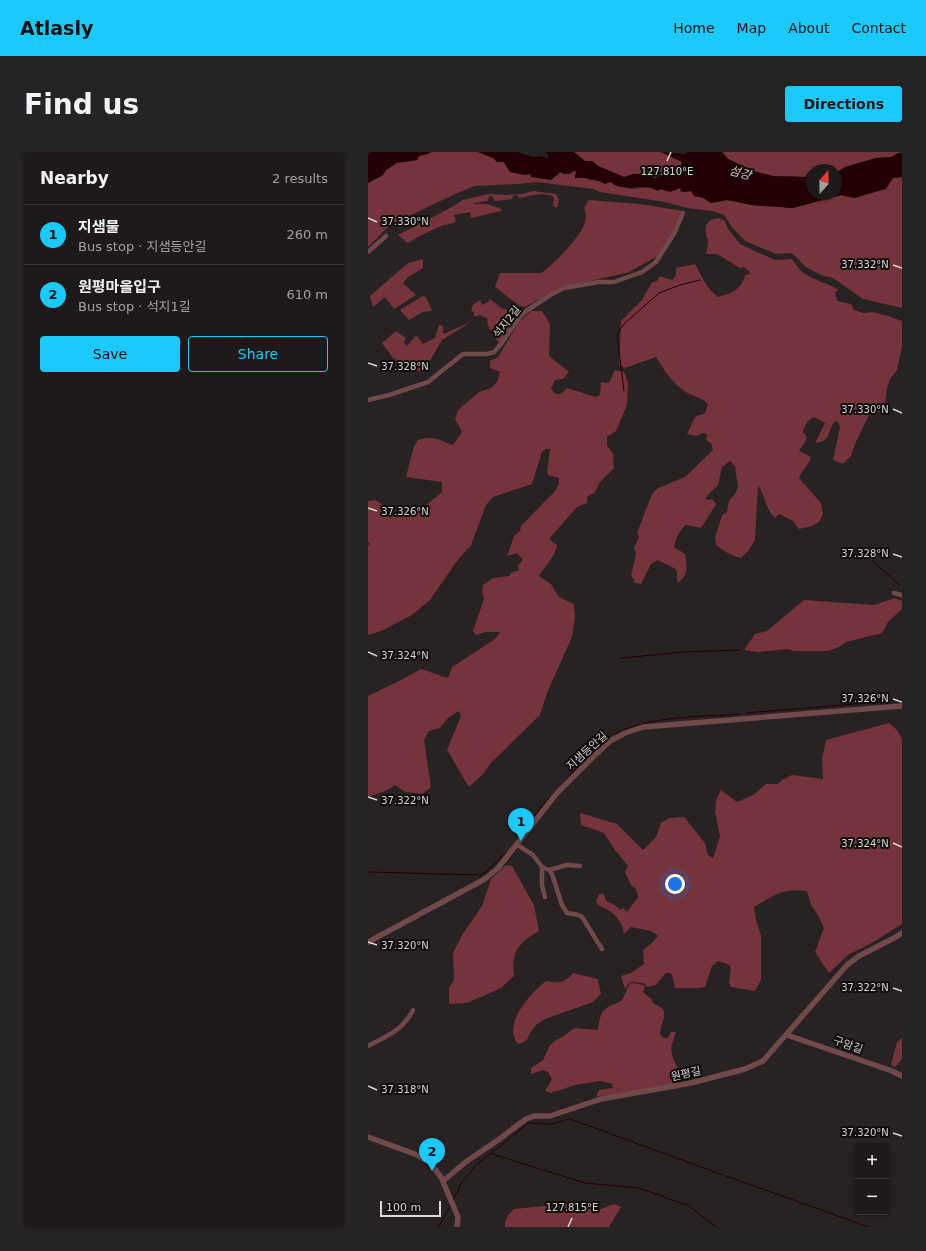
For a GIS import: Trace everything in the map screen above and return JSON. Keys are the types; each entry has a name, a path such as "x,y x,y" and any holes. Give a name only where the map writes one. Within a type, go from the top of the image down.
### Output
{"street":[{"name":"석지2길","path":"368,400 428,382 463,354 494,352 519,318 526,311 564,288 598,282 614,282 642,272 656,262 684,213"},
{"path":"368,252 386,236"},
{"path":"894,593 902,595"},
{"name":"지샘등안길","path":"368,942 485,879 498,868 556,792 610,741 625,732 643,727 902,706"},
{"path":"516,844 533,855 542,867 549,870 552,874 562,905 567,913 582,917 602,949"},
{"path":"549,870 567,865 580,866"},
{"path":"542,867 542,885 545,897"},
{"name":"원평길","path":"443,1180 526,1119 534,1116 550,1116 602,1098 691,1084 745,1069 763,1062 847,965 859,956 896,938 902,933"},
{"path":"368,1046 399,1028 406,1022 413,1010"},
{"name":"구암길","path":"787,1035 892,1071 902,1076"},
{"path":"368,1137 415,1154 430,1162 443,1180 448,1192 458,1217 457,1227"},
{"path":"430,1162 433,1153"}],"shaded area":[{"path":"431,152 478,152 504,162 507,168 524,175 530,174 546,179 557,176 560,172 576,171 575,178 587,178 590,180 611,182 614,185 632,189 648,187 666,191 682,188 680,191 691,191 711,203 727,200 752,205 793,208 823,200 842,200 842,195 855,198 893,178 902,177 902,308 863,299 833,278 821,275 806,267 792,253 776,254 745,241 732,227 724,215 712,211 687,208 665,202 600,192 594,189 536,182 475,186 390,225 368,247 368,183 383,175 386,170 396,163 417,160 418,156"},
{"path":"574,152 661,152 682,162 681,167 655,178 643,174 634,174 624,177 598,166 592,161 585,161"},
{"path":"722,152 902,152 891,157 876,158 842,169 842,164 806,164 805,177 773,176 753,171 728,159"},
{"path":"533,191 556,194 559,200 557,208 553,206 554,197 546,194 537,194 519,198 517,195 512,196 513,199 495,201 492,196 489,196 488,201 474,204 488,204 501,209 501,211 471,218 470,212 454,215 455,222 435,229 408,243 398,235 463,200 489,194 523,194"},
{"path":"589,200 640,204 683,211 675,228 658,256 627,273 561,287 525,307 520,306 495,287 500,273 541,273 552,264 570,246 579,234 585,222 586,216 584,208"},
{"path":"718,218 725,221 728,229 740,244 775,260 792,259 802,272 839,290 835,292 837,301 851,304 854,310 863,313 873,312 902,321 902,347 897,370 890,379 887,388 884,411 870,413 851,456 843,464 833,460 840,427 837,421 834,422 828,436 824,440 815,443 825,423 814,417 808,421 803,432 807,437 799,451 811,457 809,463 799,478 821,503 823,514 819,522 812,526 799,529 793,521 779,514 775,518 772,515 758,485 755,540 749,550 741,558 731,555 716,545 715,538 722,515 727,512 729,501 735,494 738,487 735,466 730,461 722,467 718,485 706,497 707,500 712,499 716,504 701,528 686,525 681,529 677,538 674,547 685,554 687,567 684,577 677,583 677,571 658,560 651,564 641,584 634,583 634,579 631,576 636,554 634,548 639,537 637,533 652,494 658,488 685,477 713,450 711,443 706,440 707,434 703,433 696,436 687,434 695,417 705,413 708,404 706,402 689,394 677,385 656,357 625,368 619,365 621,321 642,300 652,282 656,282 660,276 672,280 676,276 676,268 695,264 707,286 718,297 739,287 744,280 745,275 750,274 749,271 744,267 740,268 717,254 706,254 708,240 706,236 706,227 710,221"},
{"path":"423,259 423,268 407,278 403,283 416,295 394,309 385,297 373,307 370,296 408,263"},
{"path":"423,296 426,297 432,311 423,312 409,320 400,310"},
{"path":"490,299 501,308 515,312 512,325 499,343 488,326 487,318 479,315 474,317 474,312 471,311 473,305 480,300 482,305"},
{"path":"531,311 542,311 550,324 549,356 569,372 563,379 555,380 551,389 556,394 561,394 567,388 596,397 600,395 601,382 609,383 615,370 624,372 628,383 627,405 616,431 607,437 607,445 613,454 614,468 600,482 594,494 587,497 587,503 577,507 549,539 557,545 556,549 539,576 551,584 559,597 574,604 575,617 572,637 547,693 540,715 469,787 447,750 461,716 459,711 449,717 440,728 429,731 424,740 431,787 422,794 405,792 395,785 385,791 368,797 368,696 421,669 448,678 452,667 495,639 500,632 485,632 476,635 473,631 484,599 482,591 483,585 493,578 509,576 511,573 519,570 518,565 523,560 517,553 507,556 514,536 520,531 521,526 556,490 559,483 559,478 548,475 547,472 550,449 546,449 542,452 532,484 493,497 486,505 471,545 457,561 430,600 412,615 381,631 368,635 368,546 370,543 368,542 368,501 375,500 395,513 413,513 424,507 442,492 442,482 406,477 414,446 418,440 428,438 453,445 462,432 455,419 458,410 479,392 491,388 497,382 500,372 490,368 490,361 498,357 519,322"},
{"path":"471,322 442,340 423,373 393,358 382,343 396,331 406,338 404,343 407,346 416,335 423,344 435,338 439,325 443,326 443,334"},
{"path":"895,598 902,601 902,609 888,622 882,633 846,642 839,647 828,651 794,651 788,649 757,652 744,650 755,634 767,631 804,600 874,605"},
{"path":"889,723 897,730 902,739 902,924 870,944 848,955 829,973 815,952 824,928 811,905 807,891 798,890 779,893 754,907 756,920 761,935 761,980 755,991 731,987 729,983 731,967 718,961 712,966 705,987 675,988 671,973 666,973 656,985 648,987 643,983 630,982 625,989 621,976 631,973 644,964 643,950 658,936 651,931 631,927 624,934 622,926 616,916 596,902 599,894 604,894 606,901 615,905 620,910 623,908 627,912 638,897 636,889 631,885 625,872 628,866 604,833 581,825 580,813 617,824 643,850 656,837 661,823 669,818 684,817 705,843 708,855 713,858 720,836 715,812 716,800 721,790 737,802 753,795 766,784 778,784 782,780 792,775 823,779 822,759 826,740"},
{"path":"506,865 512,866 534,905 539,931 521,944 515,954 513,968 514,976 501,988 467,1003 449,1004 449,988 454,980 453,953 462,935 482,906 491,879"},
{"path":"573,973 598,979 601,994 593,1002 545,1019 536,1025 527,1040 520,1044 517,1043 514,1035 516,1017 527,1000 546,981 561,982"},
{"path":"631,983 645,986 643,992 652,1000 653,1003 663,1009 664,1018 660,1034 663,1038 668,1038 671,1032 676,1032 671,1050 677,1067 673,1073 677,1084 596,1097 599,1090 613,1088 612,1084 600,1081 575,1085 551,1093 545,1091 552,1079 548,1072 543,1070 531,1074 531,1068 543,1060 550,1045 574,1028 598,1030 600,1017 603,1011 622,1000"},
{"path":"902,1038 902,1059 895,1067 891,1065 897,1042"},
{"path":"574,1203 596,1211 614,1204 621,1207 609,1227 505,1227 506,1220 514,1209"}],"water":[{"path":"368,152 431,152 419,156 417,160 396,163 386,170 383,175 368,183"},
{"name":"섬강","path":"478,152 518,152 533,157 540,156 547,158 549,157 546,152 574,152 585,161 592,161 598,166 624,177 634,174 643,174 655,178 681,167 682,162 661,152 686,154 687,152 722,152 728,159 753,171 773,176 806,176 806,200 823,200 793,208 752,205 727,200 711,203 704,198 694,196 691,191 680,191 680,188 670,192 661,189 657,191 647,187 622,187 611,182 605,184 590,179 575,178 576,171 569,174 560,172 551,180 531,177 530,174 524,175 510,172 504,162 497,162 493,158"},
{"path":"898,153 902,153 902,177 893,178 886,189 854,198 842,195 842,169 876,158 891,157"}],"waterway":[{"path":"624,391 617,335 619,331 624,324 659,293 680,285 700,280"},
{"path":"873,561 899,585"},
{"path":"621,658 684,652 739,650"},
{"path":"746,713 902,700"},
{"path":"615,734 645,723 660,720 740,714"},
{"path":"510,849 546,801 589,755 610,736"},
{"path":"368,872 480,875 486,872 505,854"},
{"path":"453,1200 462,1182 476,1165 528,1123 551,1124 570,1119 723,1175"},
{"path":"492,1154 585,1183 639,1188 689,1206 716,1227"},
{"path":"726,1176 869,1227"},
{"path":"439,1227 451,1204"}],"place":[{"name":"지샘물","path":"521,841"},
{"name":"원평마을입구","path":"432,1171"}]}
